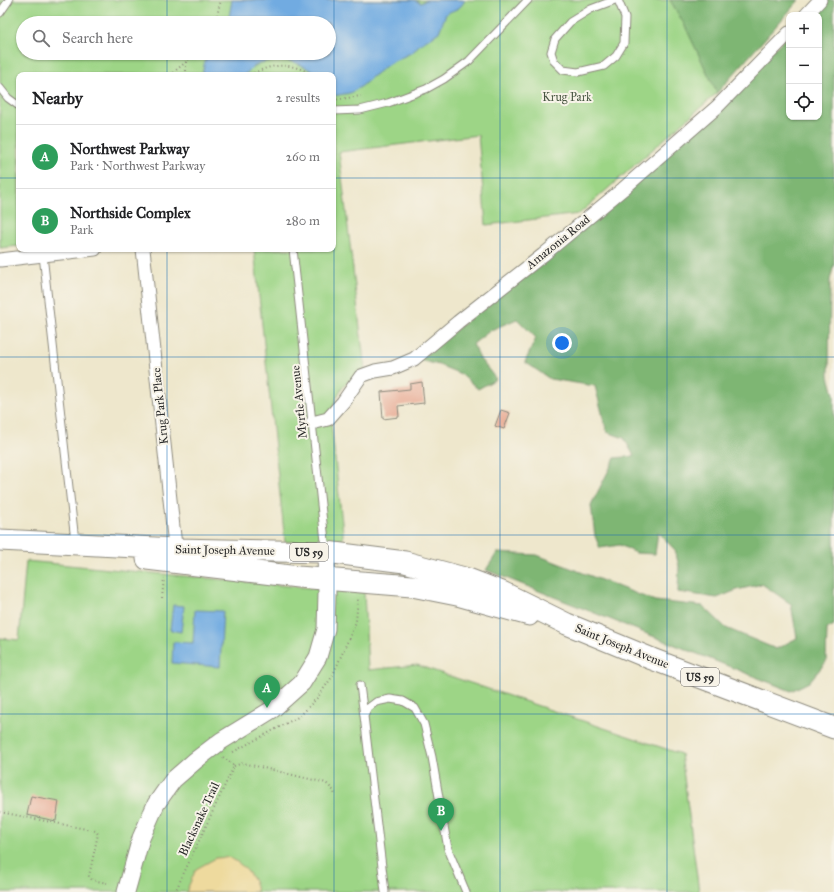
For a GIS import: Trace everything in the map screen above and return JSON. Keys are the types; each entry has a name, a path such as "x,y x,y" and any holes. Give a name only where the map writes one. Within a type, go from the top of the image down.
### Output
{"main road":[{"name":"Saint Joseph Avenue","path":"0,540 75,544 172,563 326,552 405,562 468,579 502,592 566,624 652,659 834,728"},
{"name":"Saint Joseph Avenue","path":"39,543 172,563 419,588 456,595 566,624"}],"street":[{"path":"809,12 820,0"},
{"name":"Amazonia Road","path":"312,423 328,419 343,402 361,376 375,371 393,368 414,359 543,255 717,107 786,36"},
{"path":"0,260 68,252"},
{"name":"Krug Park Place","path":"143,252 172,563"},
{"path":"126,892 141,838 156,804 173,780 196,760 222,741 273,709 302,683 318,657 326,629 326,552"}],"lane":[{"path":"0,13 9,0"},
{"path":"336,111 360,110 388,103 426,89 444,79 469,61 528,0"},
{"path":"617,0 625,17 624,43 616,56 604,66 578,72 564,70 554,61 551,52 555,39 570,22 591,9 617,0"},
{"path":"0,88 8,98 16,104"},
{"name":"Myrtle Avenue","path":"293,252 326,552"},
{"path":"42,255 75,544"},
{"path":"360,685 385,892"},
{"path":"364,716 368,708 376,702 390,699 403,701 415,708 424,724 432,758 448,849 466,892"}],"path":[{"path":"217,16 221,0"},
{"path":"174,72 186,62"},
{"path":"186,62 186,72"},
{"path":"256,72 282,65 293,66 308,72"},
{"path":"336,100 361,96"},
{"path":"162,598 172,563"},
{"path":"230,753 300,716 318,698 332,677 356,622 358,595"},
{"path":"217,760 223,757 234,766 243,763 326,783 334,791 335,796"},
{"name":"Blacksnake Trail","path":"175,892 234,766"},
{"path":"0,812 96,830 98,834 89,876 92,880 107,883"}],"green space":[{"name":"Krug Park","path":"0,0 707,0 717,93 579,214 486,225 478,135 339,152 365,370 350,380 340,391 332,412 331,421 343,532 343,539 338,541 285,542 254,252 336,252 336,72 16,72 16,246 0,248"},
{"path":"670,0 799,0 788,12 786,12 786,15 717,93 684,24"},
{"path":"822,0 834,0 834,264 830,280 829,376 834,395 834,625 827,629 826,662 809,682 791,691 486,570 497,553 537,555 655,601 703,606 726,628 776,649 797,638 791,604 762,584 737,590 717,598 678,592 679,566 675,550 658,532 655,554 636,553 620,545 600,548 595,536 591,505 615,458 634,456 624,438 607,432 595,386 550,379 525,362 536,338 517,319 491,330 473,344 480,359 496,379 478,389 461,374 439,365 419,360 578,230 786,38 786,120 822,120 822,12 810,12"},
{"path":"26,561 364,592 368,670 417,665 681,754 699,892 0,892 0,638 19,640"}],"sand":[{"path":"228,857 243,866 251,875 257,892 186,892 196,869 216,858"}],"water":[{"path":"232,0 414,0 421,3 426,0 465,0 459,8 446,14 439,32 418,46 413,52 390,63 362,86 350,93 336,95 336,72 312,72 295,63 279,60 336,60 336,16 229,16"},
{"path":"205,60 279,60 263,63 247,72 203,72"},
{"path":"173,605 184,606 181,632 170,630"},
{"path":"195,610 223,611 220,667 172,663 173,642 193,643"}],"building":[{"path":"422,382 424,403 398,406 399,417 383,419 381,392 410,389 410,384"},
{"path":"501,410 510,413 504,429 495,426"},
{"path":"31,796 59,801 56,821 27,815"}],"place":[{"name":"Northwest Parkway","path":"267,708"},
{"name":"Northside Complex","path":"441,831"}]}
